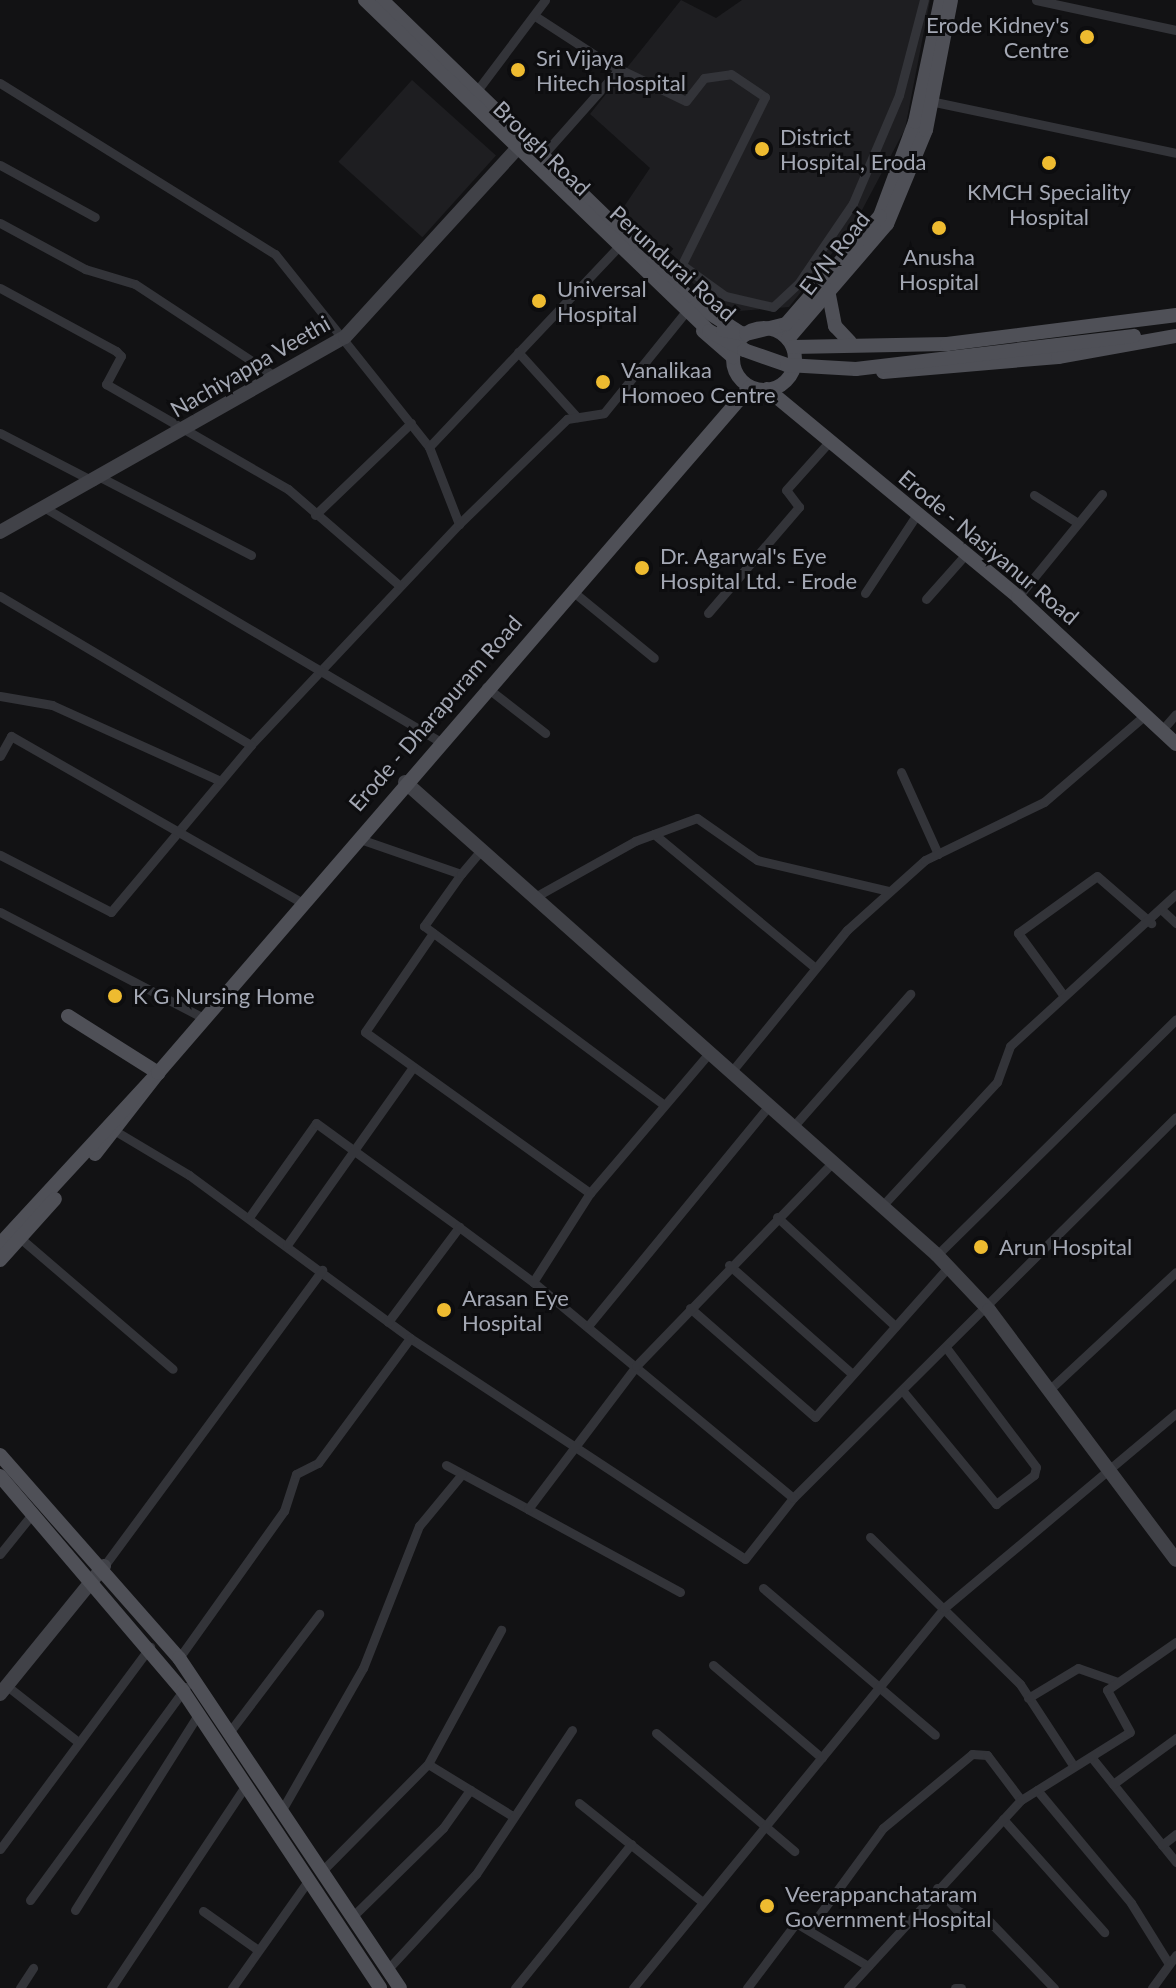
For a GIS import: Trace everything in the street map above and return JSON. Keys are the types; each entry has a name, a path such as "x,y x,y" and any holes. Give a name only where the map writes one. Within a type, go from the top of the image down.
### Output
{"main road":[{"name":"Brough Road","path":"362,0 514,152 733,357"},
{"name":"Perundurai Road","path":"362,0 709,331 744,350 787,365 856,369 1133,333 1176,317"},
{"name":"Perundurai Road","path":"374,0 723,330 751,347 821,363 1133,333 1176,334"},
{"name":"Brough Road","path":"382,0 673,282 744,335"},
{"path":"723,330 746,334 786,324 880,216 915,122 941,0"},
{"name":"EVN Road","path":"790,343 887,224 930,101 951,0"},
{"path":"829,295 835,326 850,342"},
{"path":"1176,317 947,344 790,343 770,328 744,335 733,357 750,387 767,389 793,370 940,368 1176,334"},
{"path":"790,343 793,370"},
{"name":"Erode - Dharapuram Road","path":"0,1260 486,687 750,387"},
{"name":"Erode - Nasiyanur Road","path":"767,389 1018,597 1176,744"},
{"path":"68,1016 158,1073"},
{"name":"Erode - Dharapuram Road","path":"0,1244 110,1129"},
{"path":"0,1455 104,1566 179,1658 231,1730 351,1918 400,1988"},
{"path":"0,1476 94,1580 183,1691 380,1988"}],"street":[{"path":"476,92 545,0"},
{"path":"682,265 725,296 773,307 798,284 853,203 899,95 924,0"},
{"path":"1036,0 1176,30"},
{"path":"535,16 620,68 686,101 704,78 731,74 765,97 673,282"},
{"path":"542,156 620,68"},
{"path":"0,83 275,254 345,337 429,447 459,524"},
{"path":"930,101 1176,153"},
{"name":"Nachiyappa Veethi","path":"0,532 345,337 525,140"},
{"path":"0,165 95,217"},
{"path":"0,223 85,269 135,284 276,377"},
{"path":"429,447 616,249"},
{"path":"0,288 116,351 121,356 106,384 188,427 315,515 400,586"},
{"path":"0,855 111,912 251,745 459,524 577,417 604,413 684,314"},
{"path":"518,352 577,417"},
{"path":"315,515 411,423"},
{"path":"0,433 251,555"},
{"path":"708,613 799,507 786,490 829,442"},
{"path":"1018,597 1102,494"},
{"path":"1034,495 1078,523"},
{"path":"45,508 323,668 440,742"},
{"path":"865,593 917,514"},
{"path":"926,599 966,554"},
{"path":"571,590 654,658"},
{"path":"0,596 251,745"},
{"path":"486,687 545,733"},
{"path":"0,696 52,705 220,781"},
{"path":"1162,730 1176,714"},
{"path":"732,1071 814,967 889,891 938,854 1044,802 1145,715"},
{"path":"0,756 11,736 175,833 304,904"},
{"path":"901,772 938,854"},
{"path":"405,782 937,1255 989,1310 1164,1549 1176,1560"},
{"path":"535,897 654,834 697,818 757,860 889,891"},
{"path":"654,834 814,967"},
{"path":"357,838 461,874"},
{"path":"480,851 424,926 664,1105"},
{"path":"1064,996 1018,933 1097,876 1151,923"},
{"path":"883,1205 997,1082 1010,1046 1151,923 1176,894"},
{"path":"1163,911 1176,923"},
{"path":"0,912 204,1018"},
{"path":"433,933 365,1032 590,1193"},
{"path":"792,1128 910,994"},
{"path":"937,1255 1176,1019"},
{"path":"533,1282 590,1193 710,1052"},
{"path":"287,1245 413,1067"},
{"path":"588,1326 769,1106"},
{"path":"110,1129 250,1216 410,1338 572,1449 745,1559 793,1498 902,1390 989,1310 1176,1117"},
{"path":"250,1216 316,1123 533,1282 793,1498"},
{"path":"528,1509 636,1366 729,1265 832,1163"},
{"path":"777,1217 895,1326"},
{"path":"388,1322 459,1227"},
{"path":"20,1238 173,1369"},
{"path":"729,1265 852,1374"},
{"path":"690,1308 815,1417 948,1267"},
{"path":"77,1741 4,1690 94,1580 322,1270"},
{"path":"1049,1390 1176,1272"},
{"path":"179,1658 284,1511 296,1474 318,1463 410,1338"},
{"path":"902,1390 996,1504 1034,1475 1036,1467 947,1349"},
{"path":"633,1988 700,1900 822,1758 877,1686 944,1608 1111,1473 1176,1413"},
{"path":"446,1465 680,1592"},
{"path":"283,1808 363,1668 419,1526 462,1474"},
{"path":"0,1554 33,1513"},
{"path":"870,1537 944,1608 1028,1698 1073,1765"},
{"path":"1164,1549 1176,1538"},
{"path":"763,1588 935,1735"},
{"path":"231,1730 319,1614"},
{"path":"322,1871 428,1764 501,1630"},
{"path":"848,1988 1021,1800 1130,1732 1107,1690 1176,1642"},
{"path":"0,1849 77,1741 150,1647"},
{"path":"713,1665 822,1758"},
{"path":"1028,1698 1078,1668 1118,1682"},
{"path":"30,1900 194,1679"},
{"path":"75,1910 198,1715"},
{"path":"387,1970 476,1874 511,1815 572,1730"},
{"path":"656,1733 794,1851"},
{"path":"1113,1784 1176,1738"},
{"path":"809,1929 890,1820 972,1754 987,1755 1021,1800"},
{"path":"1092,1758 1176,1862"},
{"path":"428,1764 511,1815"},
{"path":"111,1988 245,1786"},
{"path":"351,1918 443,1828 470,1790"},
{"path":"1037,1790 1131,1903 1169,1964"},
{"path":"579,1803 700,1900"},
{"path":"1003,1819 1104,1932"},
{"path":"1162,1845 1176,1834"},
{"path":"515,1988 631,1844"},
{"path":"232,1988 308,1881"},
{"path":"937,1888 958,1911 990,1922 1054,1988"},
{"path":"203,1911 258,1950"},
{"path":"747,1988 793,1924 809,1929 868,1966"},
{"path":"1152,1988 1176,1955"},
{"path":"20,1988 33,1968"}],"shaded area":[{"name":"District Hospital, Eroda","path":"681,0 716,18 742,0 930,0 905,129 853,227 789,307 726,312 617,217 650,168 590,114"},
{"path":"412,80 496,156 422,237 338,162"}],"place":[{"name":"Erode Kidney's Centre","path":"1087,37"},
{"name":"Sri Vijaya Hitech Hospital","path":"518,70"},
{"name":"District Hospital, Eroda","path":"762,149"},
{"name":"KMCH Speciality Hospital","path":"1049,163"},
{"name":"Anusha Hospital","path":"939,228"},
{"name":"Universal Hospital","path":"539,301"},
{"name":"Vanalikaa Homoeo Centre","path":"603,382"},
{"name":"Dr. Agarwal's Eye Hospital Ltd. - Erode","path":"642,568"},
{"name":"K G Nursing Home","path":"115,996"},
{"name":"Arun Hospital","path":"981,1247"},
{"name":"Arasan Eye Hospital","path":"444,1310"},
{"name":"Veerappanchataram Government Hospital","path":"767,1906"}]}
